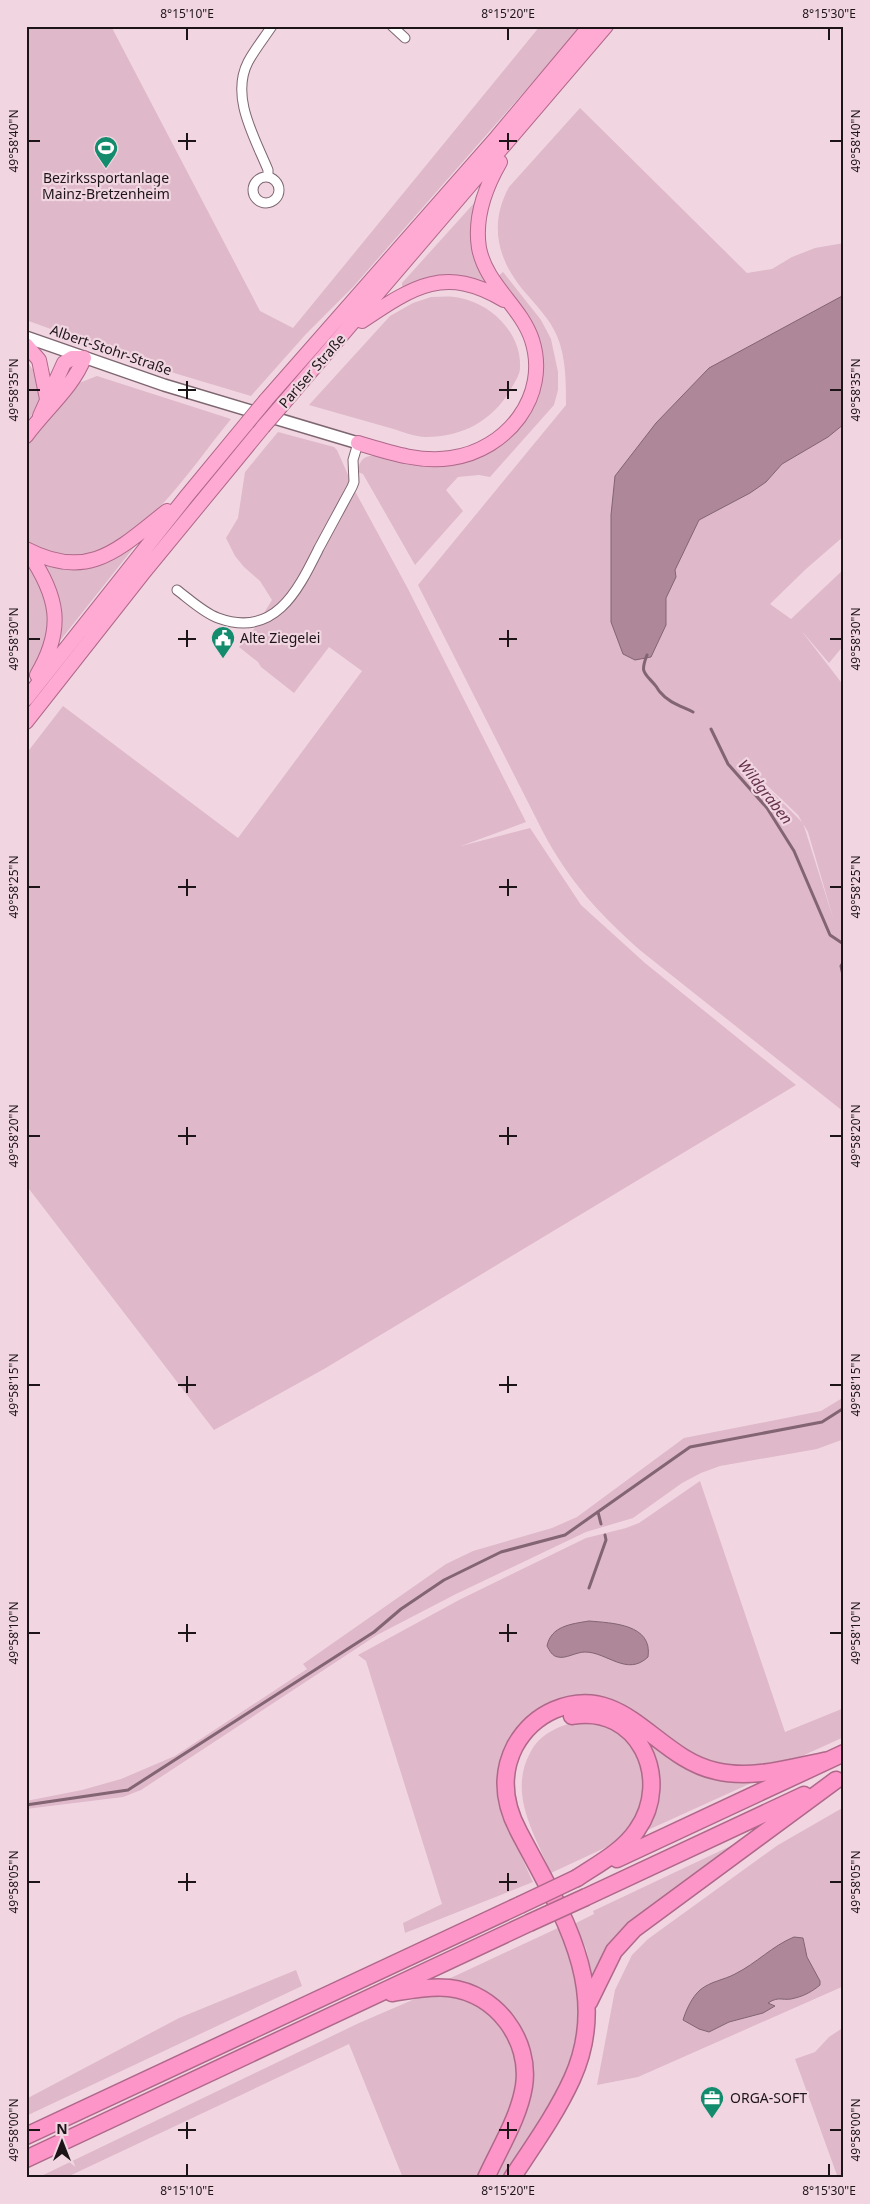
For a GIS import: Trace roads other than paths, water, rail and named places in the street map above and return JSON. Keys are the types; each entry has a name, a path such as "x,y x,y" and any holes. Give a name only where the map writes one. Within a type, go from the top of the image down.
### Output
{"highway":[{"name":"Pariser Straße","path":"26,699 186,497 266,400 491,144 590,26"},
{"name":"Pariser Straße","path":"26,722 144,572 282,405 517,133 606,26"},
{"path":"358,442 411,457 451,458 484,448 509,430 521,416 530,400 535,383 534,345 527,328 492,279 480,251 478,227 479,214 488,184 517,133"},
{"path":"346,332 404,294 431,284 452,281 473,285 507,302"},
{"path":"26,345 39,360 47,400"},
{"path":"26,436 40,416 74,377 84,358 72,358 64,363 40,416"},
{"path":"26,549 56,562 74,564 94,560 132,539 186,497"},
{"path":"26,549 48,585 56,613 53,639 50,647 26,692"},
{"path":"512,2178 556,2109 572,2079 585,2036 588,2006 580,1961 542,1876 514,1822 506,1798 506,1777 512,1753 522,1736 535,1722 557,1709 588,1704 619,1711 630,1717 679,1756 701,1767 726,1774 751,1775 837,1756"},
{"path":"542,1876 518,1807 516,1794 518,1766 528,1744 545,1727 567,1717 591,1715 602,1717 624,1728 641,1745 650,1767 652,1792 644,1818 629,1841 619,1850 577,1878"},
{"path":"26,2136 837,1756"},
{"path":"588,2006 598,1981 614,1951 634,1929 840,1779"},
{"path":"26,2159 840,1779"},
{"path":"375,1995 437,1987 464,1991 493,2007 508,2022 515,2033 523,2059 524,2086 516,2113 486,2178"}],"street":[{"path":"268,177 268,170 245,110 242,94 243,77 248,63 272,26"},
{"path":"392,26 405,38"},
{"name":"Albert-Stohr-Straße","path":"26,337 164,385 358,442"},
{"path":"177,590 216,617 236,623 246,623 277,612 293,596 352,487 354,482 353,460 358,442"}],"waterway":[{"name":"Wildgraben","path":"647,655 644,665 646,675 667,699 693,712"},
{"name":"Wildgraben","path":"711,729 728,764 767,808 794,851 830,935 842,943 844,948"},
{"name":"Wildgraben","path":"844,961 841,966 844,980"},
{"path":"26,1805 128,1790 374,1632 401,1609 444,1580 501,1552 565,1535 690,1447 822,1422 844,1408"},
{"path":"598,1512 601,1524"},
{"path":"589,1588 606,1540 605,1535"}],"place":[{"name":"Bezirkssportanlage Mainz-Bretzenheim","path":"106,169"},
{"name":"Alte Ziegelei","path":"223,659"},
{"name":"ORGA-SOFT","path":"712,2119"}]}
